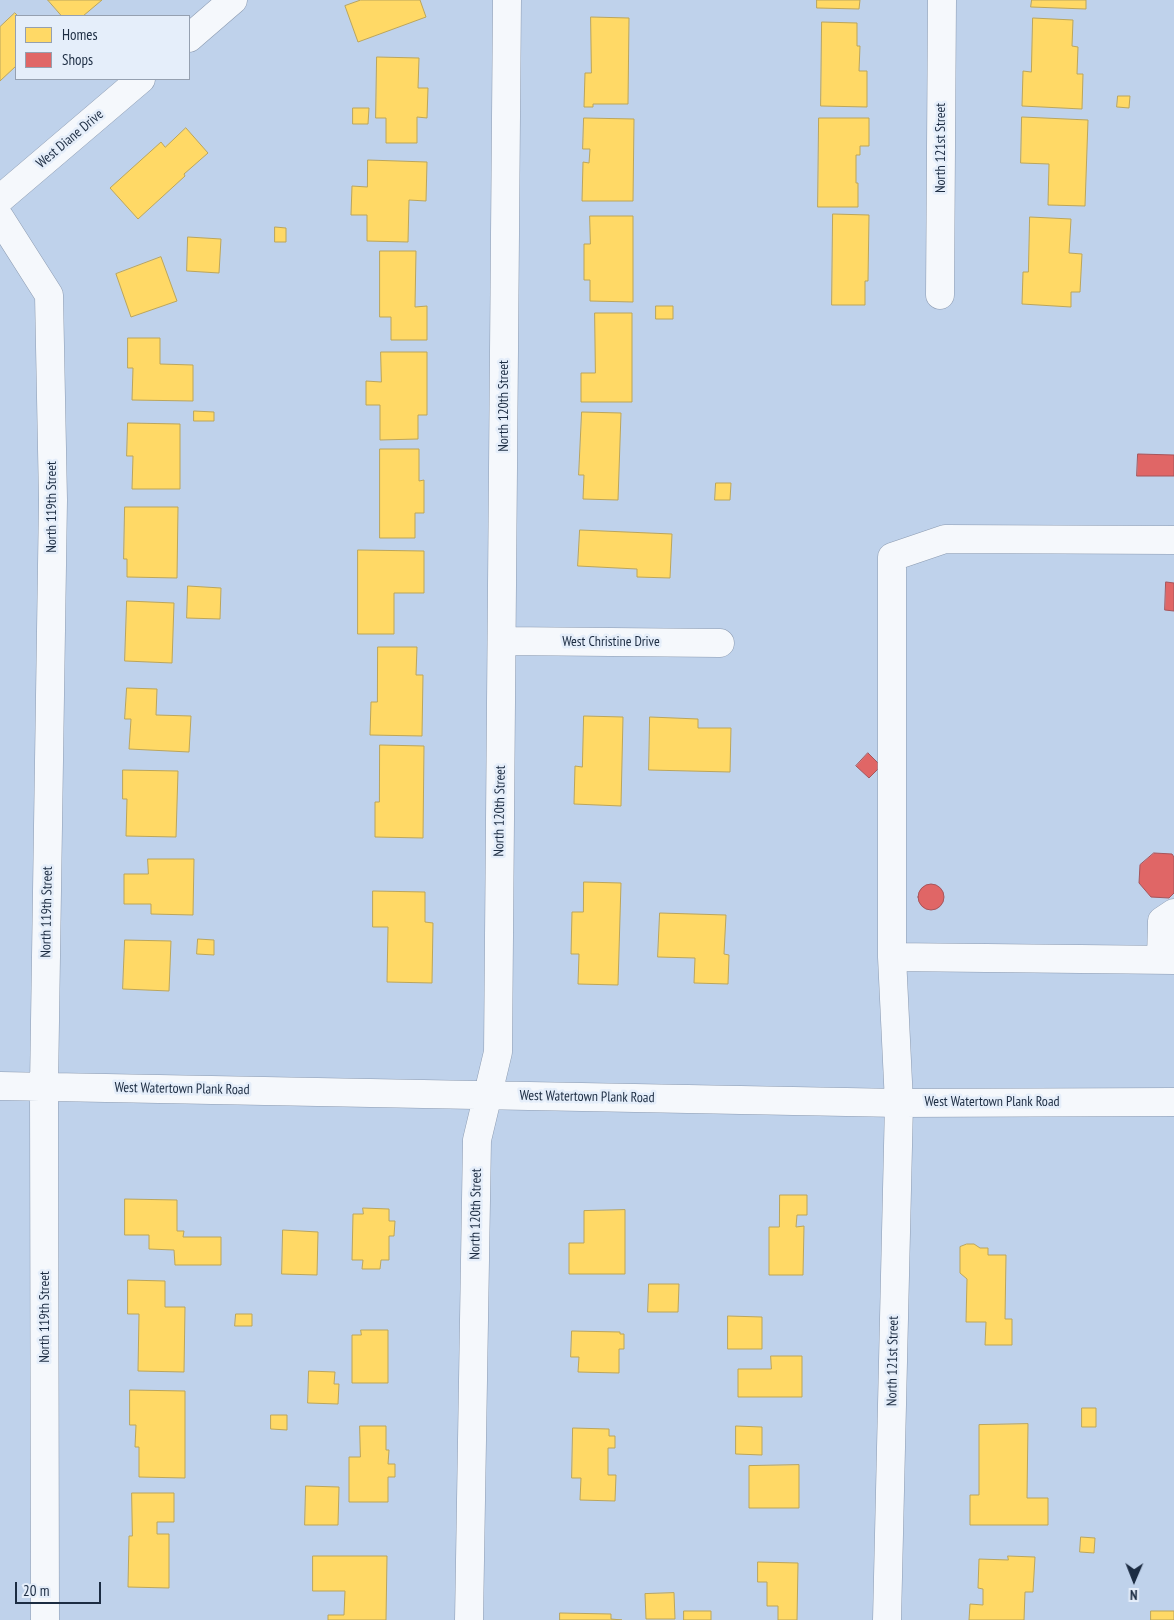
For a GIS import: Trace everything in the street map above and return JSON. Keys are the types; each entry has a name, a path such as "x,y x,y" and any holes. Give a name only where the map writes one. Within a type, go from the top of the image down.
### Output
{"street":[{"path":"190,37 233,0"},
{"name":"North 120th Street","path":"468,1620 477,1140 498,1052 507,0"},
{"name":"North 121st Street","path":"940,295 942,0"},
{"name":"West Diane Drive","path":"0,199 140,80"},
{"name":"North 119th Street","path":"0,218 50,295 53,500 44,1086 45,1620"},
{"name":"North 121st Street","path":"887,1620 899,1103 892,957 892,557 946,539 1174,540"},
{"name":"West Christine Drive","path":"502,641 720,643"},
{"path":"892,957 1168,960 1162,921 1174,913"},
{"name":"West Watertown Plank Road","path":"0,1086 899,1103 1174,1102"}],"building: Homes":[{"path":"48,0 102,0 84,15 61,15"},
{"path":"361,0 420,0 426,17 358,42 345,6"},
{"path":"817,0 860,0 859,9 817,8"},
{"path":"1032,0 1086,0 1086,9 1031,7"},
{"path":"15,13 17,15 15,15 15,67 0,81 0,27"},
{"path":"591,17 629,18 628,104 593,104 593,107 584,107 585,73 591,73"},
{"path":"1033,18 1073,20 1072,46 1078,47 1077,74 1083,74 1082,109 1022,106 1023,71 1031,72"},
{"path":"822,22 857,23 857,46 860,46 859,71 867,71 867,107 821,106"},
{"path":"377,57 419,58 418,88 428,88 427,118 417,117 417,143 386,143 386,118 376,118"},
{"path":"1118,96 1130,96 1129,108 1117,107"},
{"path":"353,108 369,108 368,124 353,124"},
{"path":"1022,117 1088,120 1085,206 1048,205 1049,164 1021,163"},
{"path":"584,118 634,119 633,201 582,201 583,162 589,163 590,149 583,149"},
{"path":"819,118 869,118 869,146 860,146 860,155 856,155 858,207 818,207"},
{"path":"186,128 208,153 138,219 110,188 161,142 165,147"},
{"path":"368,160 427,162 426,201 409,200 408,242 367,241 367,215 351,215 352,186 367,187"},
{"path":"833,214 869,215 868,281 865,281 865,305 832,305"},
{"path":"590,216 633,216 633,302 590,301 590,280 584,280 584,244 590,244"},
{"path":"1030,217 1071,219 1069,253 1082,254 1080,292 1071,292 1071,307 1022,304 1023,272 1028,272"},
{"path":"275,227 286,228 286,242 275,242"},
{"path":"188,237 221,239 219,273 187,271"},
{"path":"380,251 416,251 415,307 427,306 427,340 391,340 391,317 380,317"},
{"path":"161,257 177,301 131,317 116,274"},
{"path":"656,306 673,306 673,319 656,319"},
{"path":"595,313 632,313 632,402 581,402 581,373 595,373"},
{"path":"128,338 160,338 160,364 193,365 193,401 132,400 133,368 128,368"},
{"path":"381,352 427,352 427,415 418,415 418,439 380,440 380,405 366,405 366,381 381,382"},
{"path":"194,411 214,412 214,421 194,421"},
{"path":"582,412 621,413 618,500 583,499 584,475 579,475"},
{"path":"128,423 180,424 180,489 132,489 133,456 127,456"},
{"path":"380,449 419,449 419,481 424,480 424,513 415,513 415,538 380,538"},
{"path":"716,483 731,483 730,500 715,500"},
{"path":"125,507 178,507 177,578 127,577 127,559 124,559"},
{"path":"580,530 672,534 670,578 637,577 637,569 578,566"},
{"path":"358,550 424,551 424,593 394,593 394,634 358,634"},
{"path":"188,586 221,588 220,619 187,618"},
{"path":"127,601 174,603 172,663 125,661"},
{"path":"378,647 417,647 416,675 423,675 422,736 370,735 371,702 377,702"},
{"path":"127,688 157,689 156,715 191,716 189,752 129,749 131,719 125,719"},
{"path":"584,716 623,717 621,806 574,804 575,766 582,767"},
{"path":"650,717 698,719 698,728 731,728 730,772 649,770"},
{"path":"380,745 424,746 423,838 375,837 375,802 379,802"},
{"path":"123,770 178,771 176,837 126,836 127,799 123,799"},
{"path":"148,859 194,859 193,915 151,914 151,904 124,904 124,874 148,874"},
{"path":"584,882 621,883 618,985 578,984 579,954 571,954 572,912 583,912"},
{"path":"373,891 425,892 425,922 433,923 432,983 387,982 388,927 373,927"},
{"path":"660,913 726,915 724,954 729,955 728,984 694,983 695,958 658,957"},
{"path":"198,939 214,940 214,955 197,954"},
{"path":"125,940 171,941 169,991 123,989"},
{"path":"780,1195 807,1195 807,1215 797,1215 796,1227 804,1226 803,1275 769,1275 769,1227 779,1227"},
{"path":"125,1199 177,1200 177,1231 184,1231 183,1237 221,1237 221,1265 175,1265 174,1250 149,1249 149,1235 125,1235"},
{"path":"363,1208 389,1209 389,1221 395,1221 394,1236 389,1236 389,1260 381,1260 380,1269 362,1269 363,1260 352,1260 353,1214 363,1214"},
{"path":"625,1210 625,1274 569,1274 569,1243 584,1243 584,1211"},
{"path":"283,1230 318,1232 317,1275 282,1274"},
{"path":"967,1244 988,1248 988,1255 1006,1255 1005,1319 1012,1319 1012,1345 985,1345 986,1322 966,1322 967,1279 960,1273 960,1247"},
{"path":"128,1280 165,1281 165,1307 185,1307 184,1372 138,1371 139,1314 128,1314"},
{"path":"649,1284 679,1284 678,1312 648,1312"},
{"path":"236,1314 252,1314 252,1326 235,1326"},
{"path":"728,1316 762,1317 762,1349 728,1349"},
{"path":"361,1330 388,1330 388,1383 352,1383 352,1335 361,1335"},
{"path":"572,1331 620,1332 620,1334 624,1334 624,1349 619,1349 619,1373 578,1372 579,1357 571,1357"},
{"path":"771,1356 802,1356 802,1397 738,1397 738,1369 771,1369"},
{"path":"309,1371 335,1372 334,1384 339,1384 338,1404 308,1403"},
{"path":"130,1390 185,1391 185,1478 139,1477 139,1447 135,1447 136,1425 130,1425"},
{"path":"1082,1408 1096,1408 1096,1427 1082,1427"},
{"path":"271,1415 287,1415 287,1430 271,1429"},
{"path":"1028,1424 1027,1498 1048,1498 1048,1525 970,1525 970,1495 979,1495 979,1425"},
{"path":"360,1426 386,1426 386,1450 389,1450 388,1464 395,1464 395,1477 388,1477 388,1502 349,1502 349,1457 360,1457"},
{"path":"736,1426 762,1427 762,1455 736,1454"},
{"path":"573,1428 609,1429 609,1436 615,1436 615,1448 608,1448 608,1475 616,1475 615,1501 580,1500 581,1478 572,1478"},
{"path":"799,1465 799,1508 749,1508 749,1466"},
{"path":"306,1486 339,1487 338,1525 305,1525"},
{"path":"132,1493 174,1493 174,1522 157,1522 157,1534 169,1534 169,1588 128,1587 129,1536 132,1536"},
{"path":"1081,1537 1095,1538 1094,1553 1080,1552"},
{"path":"313,1556 387,1556 386,1620 328,1620 328,1615 344,1615 345,1591 313,1591"},
{"path":"1008,1556 1035,1557 1033,1592 1025,1592 1024,1620 969,1620 970,1604 983,1605 983,1589 978,1588 979,1559 1008,1560"},
{"path":"758,1562 798,1563 797,1620 778,1620 778,1606 767,1606 767,1582 758,1582"},
{"path":"674,1593 675,1619 646,1619 645,1594"},
{"path":"684,1611 711,1611 711,1620 684,1620"},
{"path":"1151,1611 1174,1611 1174,1620 1151,1620"},
{"path":"560,1613 611,1614 611,1619 622,1620 560,1620"}],"building: Shops":[{"path":"1138,454 1174,455 1174,476 1137,476"},
{"path":"1166,582 1174,583 1174,611 1165,610"},
{"path":"868,753 881,766 869,778 856,766"},
{"path":"1154,853 1172,854 1174,857 1174,893 1169,898 1151,897 1139,883 1140,865"},
{"path":"931,884 940,888 944,897 940,906 931,910 922,906 918,897 922,888"}]}
